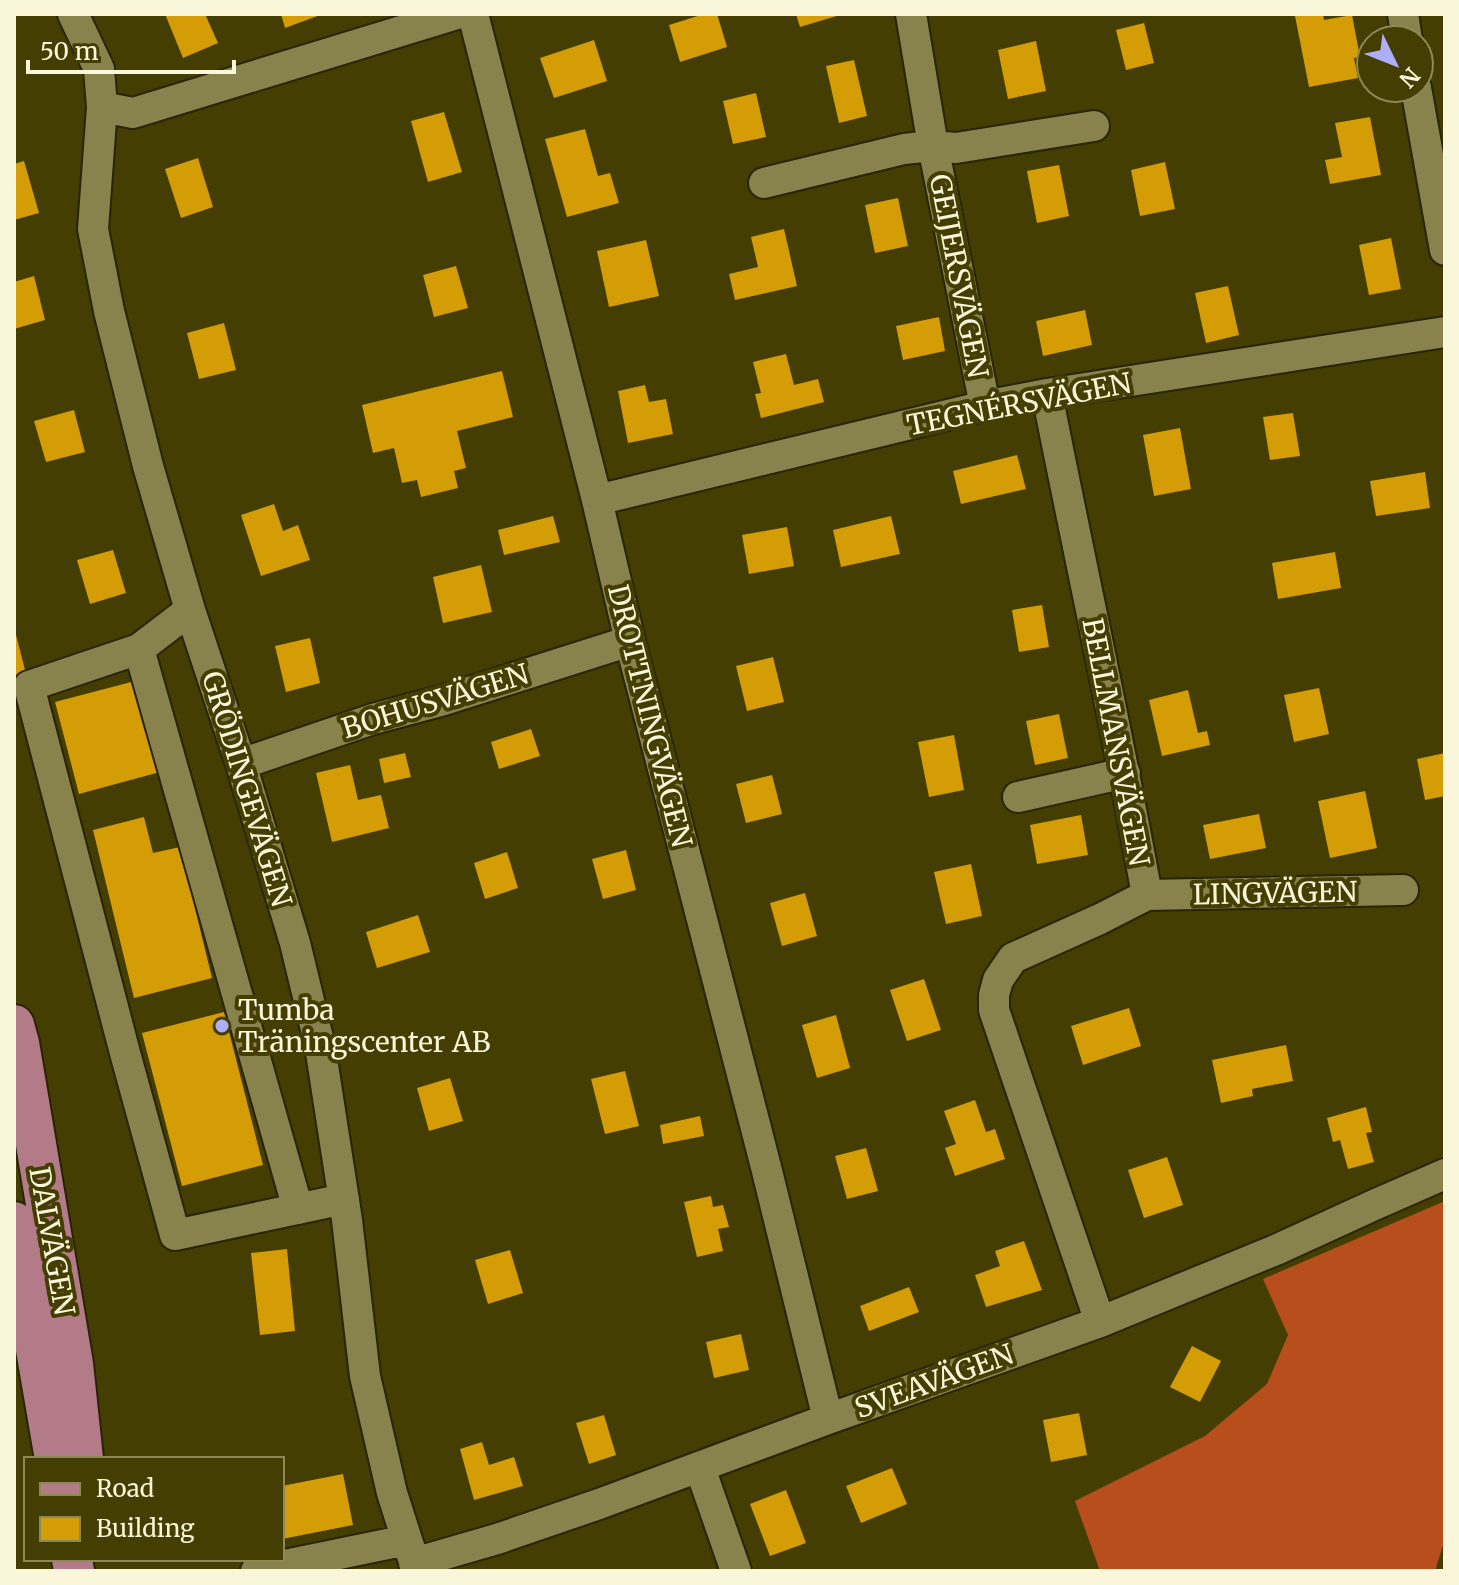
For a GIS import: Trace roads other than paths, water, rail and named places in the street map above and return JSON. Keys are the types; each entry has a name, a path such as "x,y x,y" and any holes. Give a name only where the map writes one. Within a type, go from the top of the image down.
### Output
{"main road":[{"name":"DALVÄGEN","path":"16,1037 73,1364 83,1457"},
{"name":"DALVÄGEN","path":"14,1222 55,1457"}],"street":[{"name":"GRÖDINGEVÄGEN","path":"73,14 99,69 102,107 93,229 109,311 127,389 190,610 295,943 316,1031 344,1199 365,1376 392,1493 402,1558"},
{"path":"102,107 133,113 457,14"},
{"name":"DROTTNINGVÄGEN","path":"473,14 828,1419"},
{"name":"GEIJERSVÄGEN","path":"911,14 933,146 985,406"},
{"path":"1419,104 1445,250"},
{"name":"GEIJERSVÄGEN","path":"764,183 904,149 933,146 956,148 1094,126"},
{"name":"TEGNÉRSVÄGEN","path":"597,500 985,406 1445,332"},
{"name":"BELLMANSVÄGEN","path":"1047,394 1147,895 1013,958 998,980 994,1010 1100,1322"},
{"path":"190,610 139,649 29,686 175,1235 344,1199"},
{"name":"BOHUSVÄGEN","path":"241,764 373,719 444,700 630,641"},
{"path":"139,649 298,1209"},
{"path":"1018,797 1125,773"},
{"name":"LINGVÄGEN","path":"1147,895 1403,890"},
{"name":"SVEAVÄGEN","path":"256,1571 402,1558 497,1539 1100,1322 1278,1249 1445,1174"},
{"path":"700,1468 736,1571"}],"place":[{"name":"Tumba Träningscenter AB","path":"222,1026"}]}
